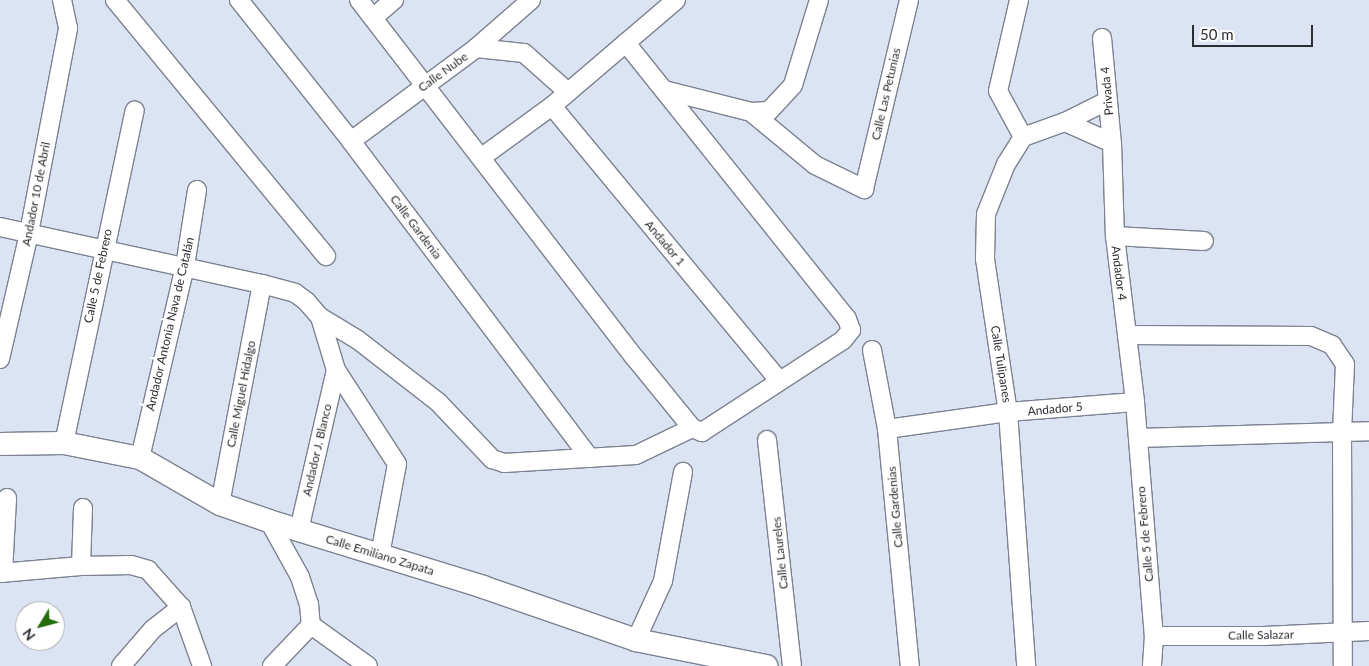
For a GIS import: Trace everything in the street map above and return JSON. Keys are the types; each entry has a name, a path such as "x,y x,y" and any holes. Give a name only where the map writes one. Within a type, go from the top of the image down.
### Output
{"street":[{"name":"Andador 10 de Abril","path":"0,359 29,233 68,28 62,0"},
{"path":"115,0 326,256"},
{"name":"Calle Gardenia","path":"239,0 351,141 590,458"},
{"path":"359,0 424,85 482,156 635,358 692,428 702,432 712,427 778,379 844,340 851,330 847,319 626,43"},
{"path":"373,18 394,0"},
{"name":"Calle Nube","path":"351,141 476,48 532,0"},
{"path":"482,156 552,106 676,0"},
{"path":"664,90 750,112 769,111 794,85 818,0"},
{"name":"Calle Las Petunias","path":"750,112 815,165 864,188 909,0"},
{"path":"1019,0 999,78 998,91 1003,104 1023,137 1065,122 1107,102"},
{"name":"Privada 4","path":"1102,38 1112,142"},
{"path":"476,48 524,52 568,92"},
{"name":"Andador 1","path":"552,106 778,379"},
{"name":"Calle 5 de Febrero","path":"64,443 103,249 136,110"},
{"path":"1065,122 1112,142"},
{"name":"Calle Tulipanes","path":"1023,137 1006,164 986,214 985,259 1008,412 1026,666"},
{"name":"Andador 4","path":"1112,142 1114,236 1134,402"},
{"name":"Andador Antonia Nava de Catalán","path":"140,458 185,266 197,190"},
{"path":"0,227 185,266 295,293 320,317 358,340 438,402 492,459 504,463 636,455 692,428"},
{"path":"1114,236 1204,241"},
{"name":"Calle Miguel Hidalgo","path":"220,504 262,284"},
{"path":"320,317 336,370 397,464 380,554"},
{"path":"1127,335 1311,336 1332,345 1346,364 1342,432 1343,666"},
{"name":"Calle Gardenias","path":"872,350 887,429 910,666"},
{"name":"Andador J. Blanco","path":"299,530 336,370"},
{"name":"Calle 5 de Febrero","path":"1134,402 1154,636 1152,666"},
{"name":"Andador 5","path":"887,429 1008,412 1134,402"},
{"path":"1138,438 1369,431"},
{"name":"Calle Laureles","path":"767,440 792,666"},
{"name":"Calle Emiliano Zapata","path":"0,444 64,443 140,458 220,504 269,521 380,554 636,640 766,666"},
{"path":"636,640 663,581 683,472"},
{"path":"7,498 2,573 81,566 131,565 148,570 181,608 202,666"},
{"path":"81,566 83,508"},
{"path":"269,521 300,577 309,604 311,625 368,666"},
{"path":"121,666 153,630 181,608"},
{"path":"272,666 311,625"},
{"name":"Calle Salazar","path":"1154,636 1264,636 1369,631"}]}
